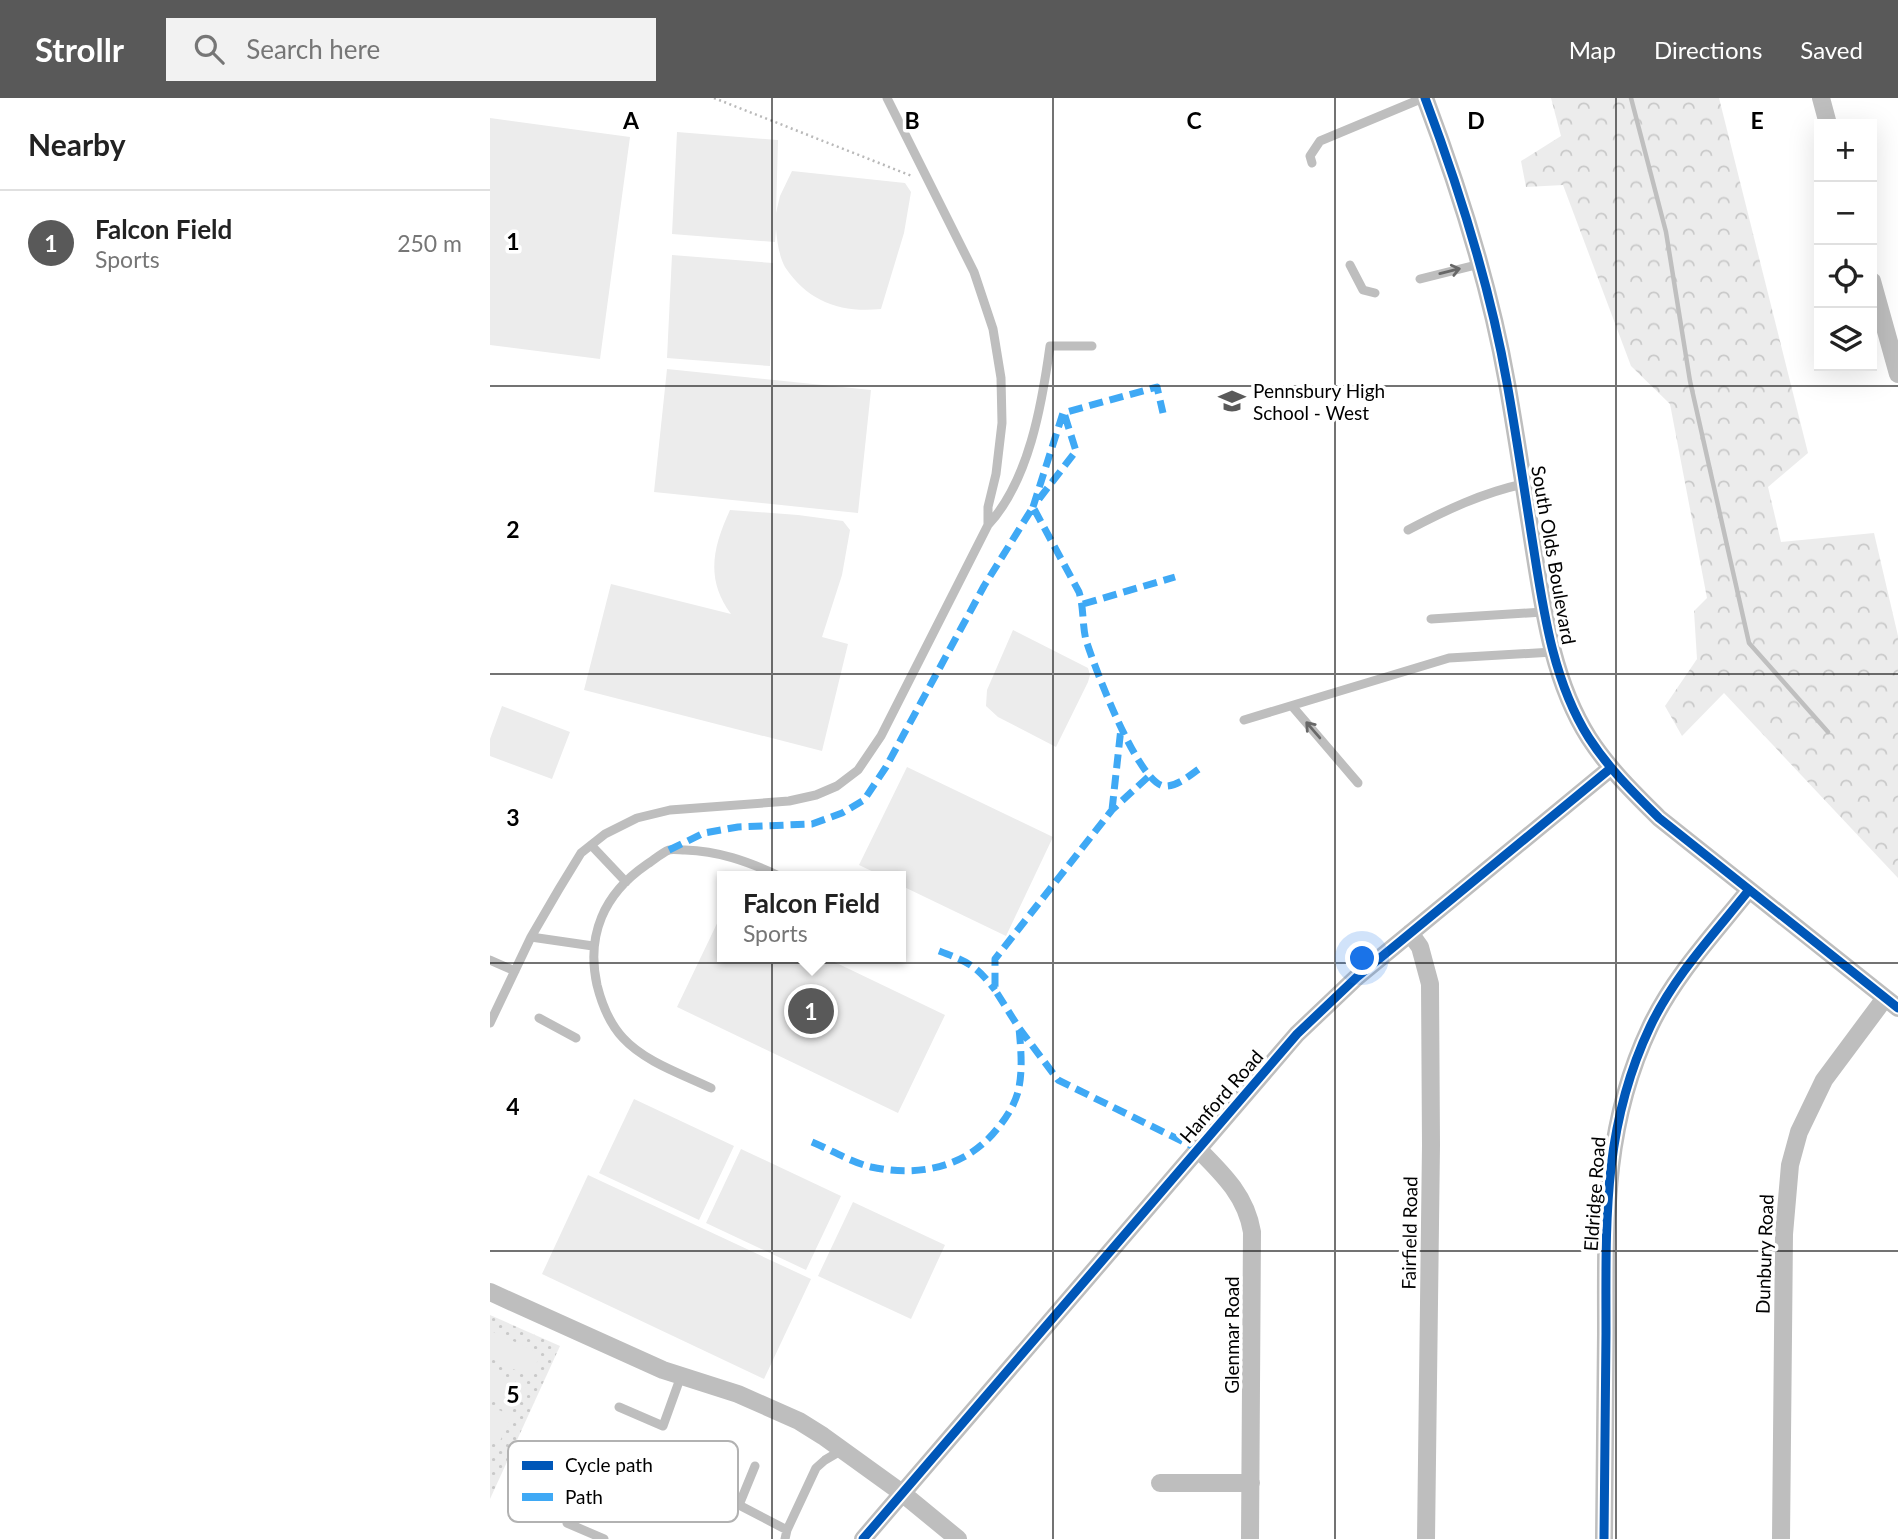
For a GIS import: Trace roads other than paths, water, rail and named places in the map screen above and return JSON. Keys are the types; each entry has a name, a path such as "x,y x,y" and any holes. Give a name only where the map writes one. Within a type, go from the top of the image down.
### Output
{"street":[{"name":"South Olds Boulevard","path":"1424,98 1447,158 1480,264 1507,383 1544,612 1553,652 1582,726 1611,768 1632,793 1659,818 1891,1003"},
{"path":"1821,98 1827,119"},
{"path":"1877,299 1898,374"},
{"name":"Hanford Road","path":"863,1539 1306,1026 1357,977 1611,768"},
{"name":"Eldridge Road","path":"1604,1539 1606,1215 1615,1135 1636,1058 1664,1001 1688,964 1749,890"},
{"name":"Fairfield Road","path":"1410,933 1420,947 1430,984 1431,1144 1426,1539"},
{"name":"Dunbury Road","path":"1781,1539 1784,1234 1790,1166 1802,1123 1824,1080 1891,1003"},
{"name":"Glenmar Road","path":"1198,1149 1235,1188 1244,1204 1252,1232 1250,1539"},
{"path":"490,1292 663,1370 738,1394 807,1426 902,1493 958,1539"},
{"path":"1160,1483 1251,1483"}],"lane":[{"path":"887,98 974,272 987,305 997,347 1002,423 996,474 988,507 988,525"},
{"path":"1312,163 1310,156 1320,141 1424,98"},
{"path":"1420,279 1480,264"},
{"path":"1350,265 1363,290 1376,293"},
{"path":"490,1023 531,937 581,852 591,845 617,827 657,812 789,801 816,796 846,780 866,761 988,525 1000,513 1030,445 1045,382 1050,346 1092,346"},
{"path":"1408,530 1446,509 1490,491 1523,484"},
{"path":"1431,619 1544,612"},
{"path":"1244,720 1295,709 1449,659 1553,652"},
{"path":"1295,709 1358,783"},
{"path":"591,845 626,882"},
{"path":"711,1088 644,1055 622,1037 603,1007 596,979 593,946 596,928 615,894 634,873 669,850 707,851 750,862 769,871"},
{"path":"531,937 593,946"},
{"path":"490,960 515,971"},
{"path":"539,1018 576,1038"},
{"path":"619,1407 663,1426 681,1376"},
{"path":"755,1466 739,1505 786,1534 816,1468 842,1450"},
{"path":"567,1523 604,1539"}],"waterway":[{"path":"1631,98 1666,232 1690,381 1749,643 1828,732"}],"place":[{"name":"Pennsbury High School - West","path":"1232,401"},
{"name":"Falcon Field","path":"811,1011"}]}
